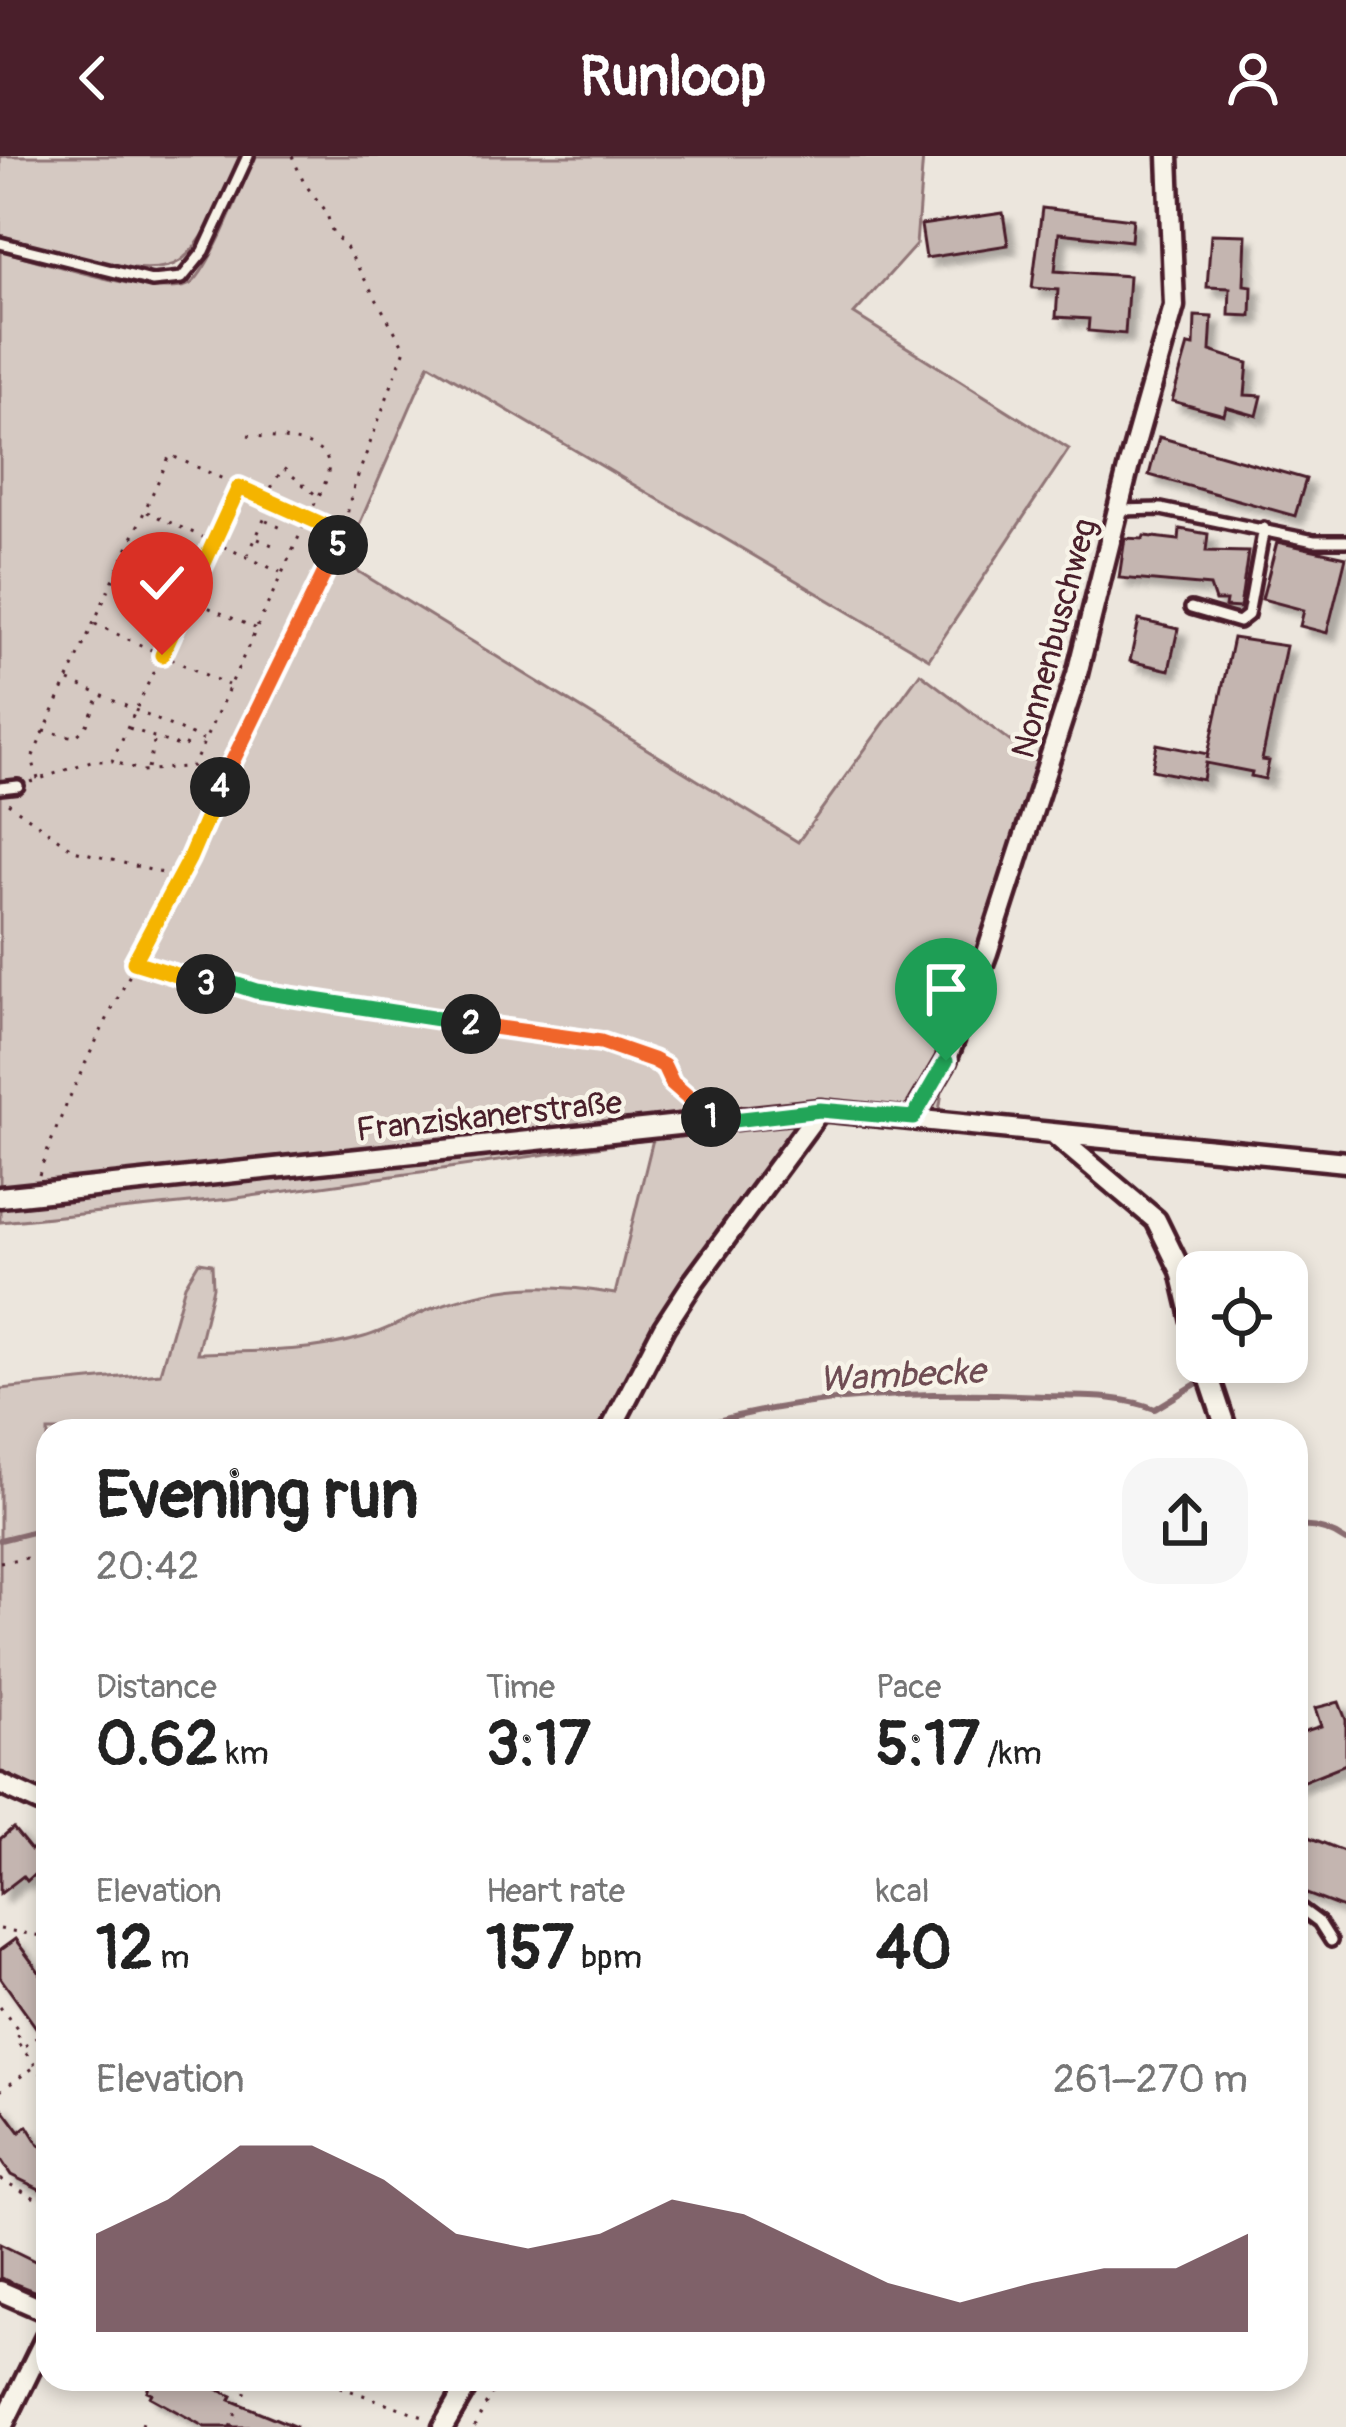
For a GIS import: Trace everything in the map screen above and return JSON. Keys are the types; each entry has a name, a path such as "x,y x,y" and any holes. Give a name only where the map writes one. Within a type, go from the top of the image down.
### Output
{"street":[{"name":"Nonnenbuschweg","path":"913,1118 946,1061 987,953 1071,695 1174,306 1168,156"},
{"name":"Franziskanerstraße","path":"0,1197 820,1110 1346,1162"},
{"path":"616,1419 694,1281 820,1110"},
{"path":"1055,1135 1156,1220 1176,1261"},
{"path":"1211,1383 1223,1419"},
{"path":"0,1784 36,1800"},
{"path":"0,2291 36,2307"},
{"path":"2,2427 36,2358"},
{"path":"444,2426 465,2391"}],"lane":[{"path":"0,243 152,281 182,278 204,251 248,156"},
{"path":"1119,510 1161,509 1314,541 1346,541"},
{"path":"1191,608 1239,622 1248,615 1264,528"},
{"path":"0,792 18,786"},
{"path":"1308,1914 1330,1941"}],"path":[{"path":"33,1193 51,1140 134,962 344,534 352,492 405,349 345,245 333,234 326,211 304,183 292,156"},
{"path":"18,786 91,761 148,770 193,766 329,466 323,452 312,446 248,436"},
{"path":"38,779 32,758 170,455 344,534"},
{"path":"265,498 283,468 318,496"},
{"path":"112,761 239,487"},
{"path":"248,557 272,502"},
{"path":"144,512 282,573"},
{"path":"264,520 286,530"},
{"path":"256,538 277,547"},
{"path":"119,568 256,628"},
{"path":"94,623 230,686"},
{"path":"68,681 205,740"},
{"path":"44,731 75,737 86,727 100,694"},
{"path":"128,727 184,748 190,734"},
{"path":"148,770 155,740"},
{"path":"0,792 33,824 74,850 179,877"},
{"path":"134,962 207,984 231,983 389,1012 601,1042 664,1066 672,1083 716,1122"},
{"path":"0,1562 36,1557"},
{"path":"0,1929 36,1934"},
{"path":"0,2007 22,2034 15,2039 35,2066 0,2091"},
{"path":"22,2048 36,2038"},
{"path":"0,2179 36,2198"},
{"path":"230,2427 246,2391"},
{"path":"357,2391 444,2426"},
{"path":"474,2427 493,2391"},
{"path":"142,2423 150,2427"}],"shaded area":[{"path":"0,156 240,156 216,212 191,251 164,267 143,269 92,261 0,235"},
{"path":"255,156 923,156 916,245 854,314 1069,449 929,659 429,364 343,562 798,842 920,673 1056,776 942,1092 936,1130 822,1120 680,1311 622,1419 36,1419 36,1790 0,1776 0,1389 160,1373 185,1285 199,1262 212,1264 213,1287 197,1353 344,1342 457,1300 502,1290 545,1287 615,1294 653,1139 230,1199 0,1222 0,250 130,283 179,288 192,283 218,242"}],"building":[{"path":"1042,208 1133,219 1131,241 1059,233 1055,271 1129,276 1125,334 1088,331 1089,319 1056,317 1058,290 1032,288"},
{"path":"1003,213 1008,245 926,258 921,225"},
{"path":"1211,234 1246,235 1244,285 1252,286 1251,316 1229,315 1230,288 1207,287"},
{"path":"1195,316 1212,317 1210,351 1248,363 1245,395 1262,396 1257,416 1226,407 1224,415 1172,401 1188,345 1194,346"},
{"path":"1159,437 1306,479 1295,516 1149,475"},
{"path":"1180,529 1208,534 1206,551 1248,552 1240,608 1215,601 1210,586 1119,578 1125,538 1179,540"},
{"path":"1277,542 1346,557 1327,633 1300,626 1304,610 1262,599"},
{"path":"1139,620 1178,629 1169,670 1130,661"},
{"path":"1233,638 1286,646 1262,760 1269,761 1265,779 1206,763 1203,780 1152,770 1157,744 1208,754 1207,759"},
{"path":"1339,1702 1346,1720 1346,1764 1308,1779 1308,1730 1321,1726 1315,1708"},
{"path":"13,1828 31,1850 36,1846 36,1873 27,1881 23,1876 0,1894 0,1839"},
{"path":"1308,1837 1346,1852 1346,1909 1308,1895"},
{"path":"15,1939 36,1968 36,2027 0,1977 0,1950"},
{"path":"0,2105 20,2132 27,2126 36,2140 36,2187 11,2175 0,2158"},
{"path":"0,2244 36,2262 36,2292 0,2278"},
{"path":"147,2391 221,2391 232,2396 230,2400 296,2427 205,2427 150,2397"}],"waterway":[{"name":"Wambecke","path":"726,1419 817,1402 893,1395 1087,1397 1155,1409 1196,1384"},
{"name":"Wambecke","path":"1308,1527 1346,1541"},
{"name":"Wambecke","path":"0,1540 36,1531"}],"route":[{"path":"162,655 239,487 344,534 189,859 134,962 207,984 231,983 256,991 601,1042 664,1066 672,1083 716,1122 820,1110 913,1118 946,1061"}]}
